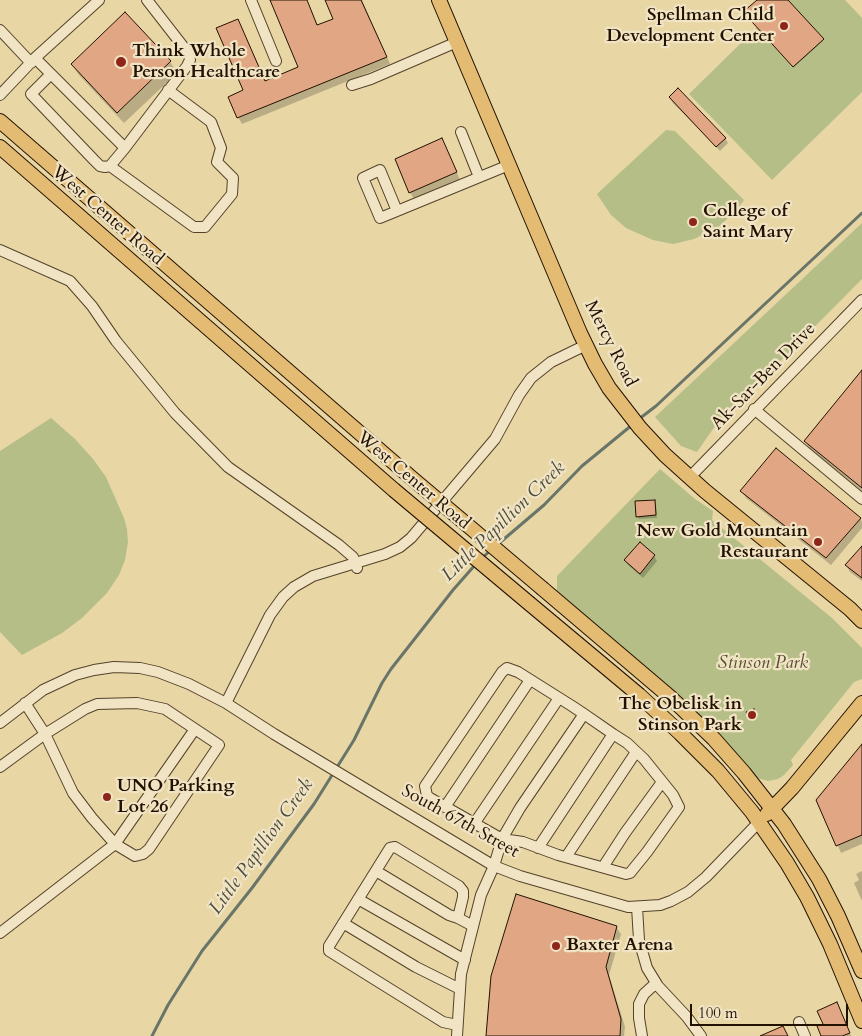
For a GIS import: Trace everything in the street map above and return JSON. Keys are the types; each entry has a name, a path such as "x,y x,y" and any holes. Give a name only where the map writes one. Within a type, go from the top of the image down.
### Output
{"main road":[{"name":"Mercy Road","path":"439,0 586,345 609,388 633,420 665,455 705,491 862,621"},
{"name":"West Center Road","path":"0,121 288,373 697,722 730,757 773,808 819,879 838,916 862,971"},
{"name":"West Center Road","path":"0,147 394,490 632,690 680,733 731,786 760,822 787,863 816,914 862,1021"},
{"name":"South 67th Street","path":"760,822 792,788 862,703"}],"street":[{"path":"0,95 33,61 99,0"},
{"path":"51,74 32,94 100,166 105,168 110,166 190,60 189,54 147,0"},
{"path":"251,0 276,61"},
{"path":"0,30 33,61 51,74 125,148"},
{"path":"352,85 371,79 457,42"},
{"path":"110,166 194,227 205,226 232,194 233,178 217,162 221,148 212,122 168,90"},
{"path":"460,132 479,177"},
{"path":"397,211 509,165"},
{"path":"0,250 70,282 92,306 116,341 175,413 228,467 339,545 353,557 357,566"},
{"name":"Ak-Sar-Ben Drive","path":"690,477 862,300"},
{"path":"226,703 270,615 280,600 294,587 310,577 357,566 390,552 411,538 492,443 506,421 519,394 531,378 551,362 586,345"},
{"path":"754,409 862,499"},
{"name":"South 67th Street","path":"0,723 49,687 69,677 94,670 123,667 167,674 226,703 274,734 494,866 520,876 616,905 637,907 668,902 693,889 760,822"},
{"path":"507,668 511,668 530,680 584,714 636,752 644,759 678,803 677,812 632,872 626,874 566,857 524,842 502,839 427,796 424,786 502,672 507,668"},
{"path":"445,807 530,680"},
{"path":"474,824 559,698"},
{"path":"0,767 45,734 85,709 97,704 137,703 166,709 220,745 149,849 143,854 135,856 115,844 73,793 45,734 25,703"},
{"path":"456,1036 460,989 465,960 481,895 494,866 502,839 530,792 584,714"},
{"path":"0,932 115,844 194,729"},
{"path":"538,848 613,734"},
{"path":"566,857 636,752"},
{"path":"603,868 635,818 662,782"},
{"path":"457,1025 443,1022 329,951 329,946 390,848 394,847 459,886 463,891 458,918"},
{"path":"376,870 449,915 474,926"},
{"path":"358,899 465,960"},
{"path":"637,907 640,946 647,968 668,998 687,1016 698,1035"},
{"path":"344,922 416,967 460,989"},
{"path":"642,1036 639,1004 644,994 656,983"},
{"path":"799,1022 805,1036"}],"green space":[{"path":"785,0 845,0 862,18 862,92 772,180 689,94"},
{"path":"666,130 675,131 744,200 735,212 718,227 694,239 673,244 653,240 626,228 611,215 597,194"},
{"path":"862,223 862,279 713,429 697,452 681,446 655,417"},
{"path":"51,418 75,439 106,477 124,518 128,542 125,560 119,575 107,593 82,618 62,633 22,655 0,632 0,451"},
{"name":"Stinson Park","path":"660,469 695,499 713,511 712,520 832,618 862,648 862,679 854,682 791,760 793,765 778,779 768,781 757,778 710,725 557,591 557,576"}],"building":[{"path":"270,0 307,0 317,25 333,19 325,0 361,0 387,57 237,118 228,97 243,90 216,28 238,19 265,81 298,67"},
{"name":"Spellman Child Development Center","path":"757,0 788,0 824,39 793,67 743,12"},
{"name":"Think Whole Person Healthcare","path":"125,12 171,61 117,113 71,64"},
{"path":"678,88 726,138 716,147 669,97"},
{"path":"442,138 457,172 409,193 395,159"},
{"path":"862,370 862,488 804,441"},
{"path":"776,448 861,518 826,558 740,491"},
{"path":"655,500 656,515 636,517 635,501"},
{"path":"640,542 655,555 640,574 624,560"},
{"path":"862,546 862,578 845,565"},
{"name":"The Obelisk in Stinson Park","path":"754,709 757,717 750,720 746,712"},
{"path":"862,744 862,835 836,846 816,800"},
{"name":"Baxter Arena","path":"516,894 617,926 606,967 621,1019 620,1036 486,1036 491,976"},
{"path":"837,1002 850,1033 842,1036 821,1036 817,1026 823,1024 817,1011"},
{"path":"783,1026 788,1036 760,1036"}],"waterway":[{"name":"Little Papillion Creek","path":"639,419 656,406 862,213"},
{"name":"Little Papillion Creek","path":"497,545 544,505 582,466 632,425"},
{"name":"Little Papillion Creek","path":"482,558 492,549"},
{"name":"Little Papillion Creek","path":"152,1036 168,1005 202,951 252,888 314,804 354,740 382,683 391,669 475,565"}],"place":[{"name":"Spellman Child Development Center","path":"784,26"},
{"name":"Think Whole Person Healthcare","path":"121,62"},
{"name":"College of Saint Mary","path":"693,222"},
{"name":"New Gold Mountain Restaurant","path":"818,542"},
{"name":"The Obelisk in Stinson Park","path":"752,715"},
{"name":"UNO Parking Lot 26","path":"107,797"},
{"name":"Baxter Arena","path":"556,946"}]}
